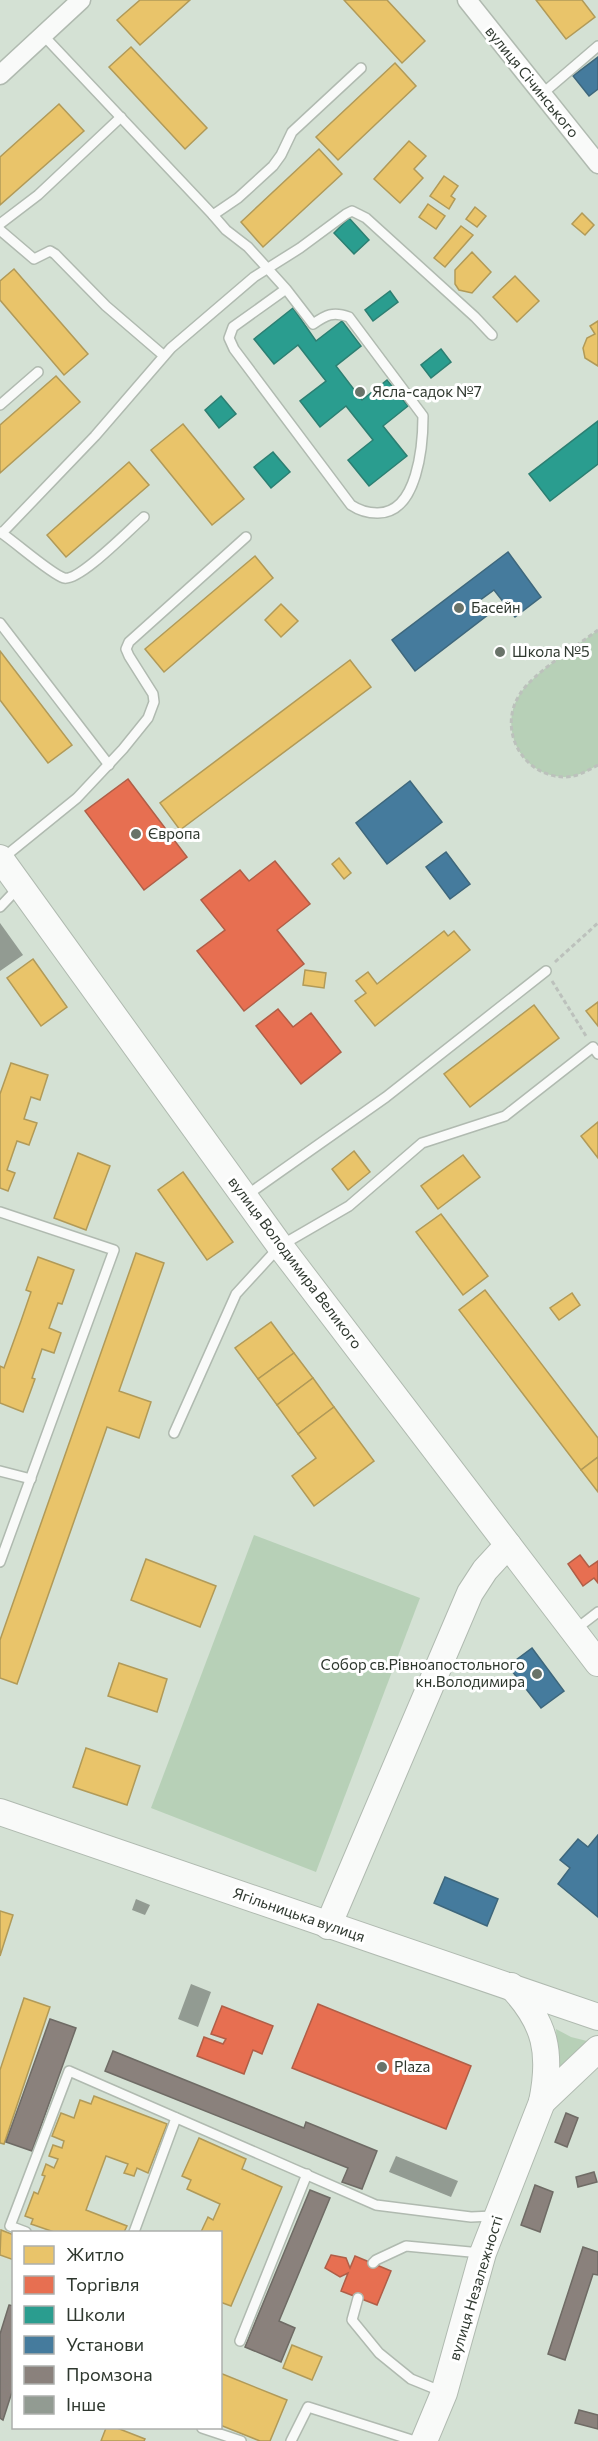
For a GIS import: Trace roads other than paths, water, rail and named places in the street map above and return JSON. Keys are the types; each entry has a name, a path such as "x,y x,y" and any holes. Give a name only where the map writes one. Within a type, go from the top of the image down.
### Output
{"main road":[{"name":"вулиця Володимира Великого","path":"0,859 280,1246 598,1663"},
{"path":"328,1926 470,1593 485,1570 508,1545"},
{"name":"Ягільницька вулиця","path":"0,1812 328,1926 511,1986 598,2018"},
{"name":"вулиця Незалежності","path":"424,2441 444,2393 483,2253 542,2102 547,2077 547,2051 541,2027 528,2004 511,1986"},
{"name":"вулиця Незалежності","path":"542,2102 598,2049"}],"street":[{"path":"0,75 81,0"},
{"name":"вулиця Січинського","path":"467,0 598,164"}],"lane":[{"path":"43,35 226,230 248,247 286,289 313,324 335,313 349,316 423,416 421,452 415,477 404,497 388,512 360,511 351,505 231,344 229,338 233,327 286,289"},
{"path":"542,94 598,46"},
{"path":"213,215 238,198 273,166 292,132 361,68"},
{"path":"0,224 38,195 121,117"},
{"path":"144,517 90,565 71,578 64,578 1,532 95,436 163,355 239,289 352,211 366,218 492,335"},
{"path":"0,230 33,259 50,251 55,254 106,306 163,355"},
{"path":"0,405 38,372"},
{"path":"0,859 64,810 109,765 144,724 154,702 151,690 127,652 129,642 246,537"},
{"path":"0,623 109,765"},
{"path":"0,907 20,886"},
{"path":"245,1197 386,1096 546,971"},
{"path":"174,1433 236,1294 280,1246 349,1206 422,1143 506,1116 595,1050"},
{"path":"0,1212 114,1250 0,1562"},
{"path":"0,1471 31,1479"},
{"path":"574,1631 598,1612"},
{"path":"23,2231 10,2226 69,2071 376,2205 471,2217 496,2216"},
{"path":"134,2231 176,2118"},
{"path":"240,2341 307,2174"},
{"path":"373,2263 406,2246 483,2253"},
{"path":"358,2298 352,2320 379,2353 411,2379 444,2393"},
{"path":"291,2441 308,2406 415,2441"},
{"path":"208,2429 241,2441"}],"place":[{"name":"Ясла-садок №7","path":"360,392"},
{"name":"Басейн","path":"459,608"},
{"name":"Школа №5","path":"500,652"},
{"name":"Європа","path":"136,834"},
{"name":"Собор св.Рівноапостольного кн.Володимира","path":"537,1674"},
{"name":"Plaza","path":"382,2067"}]}
